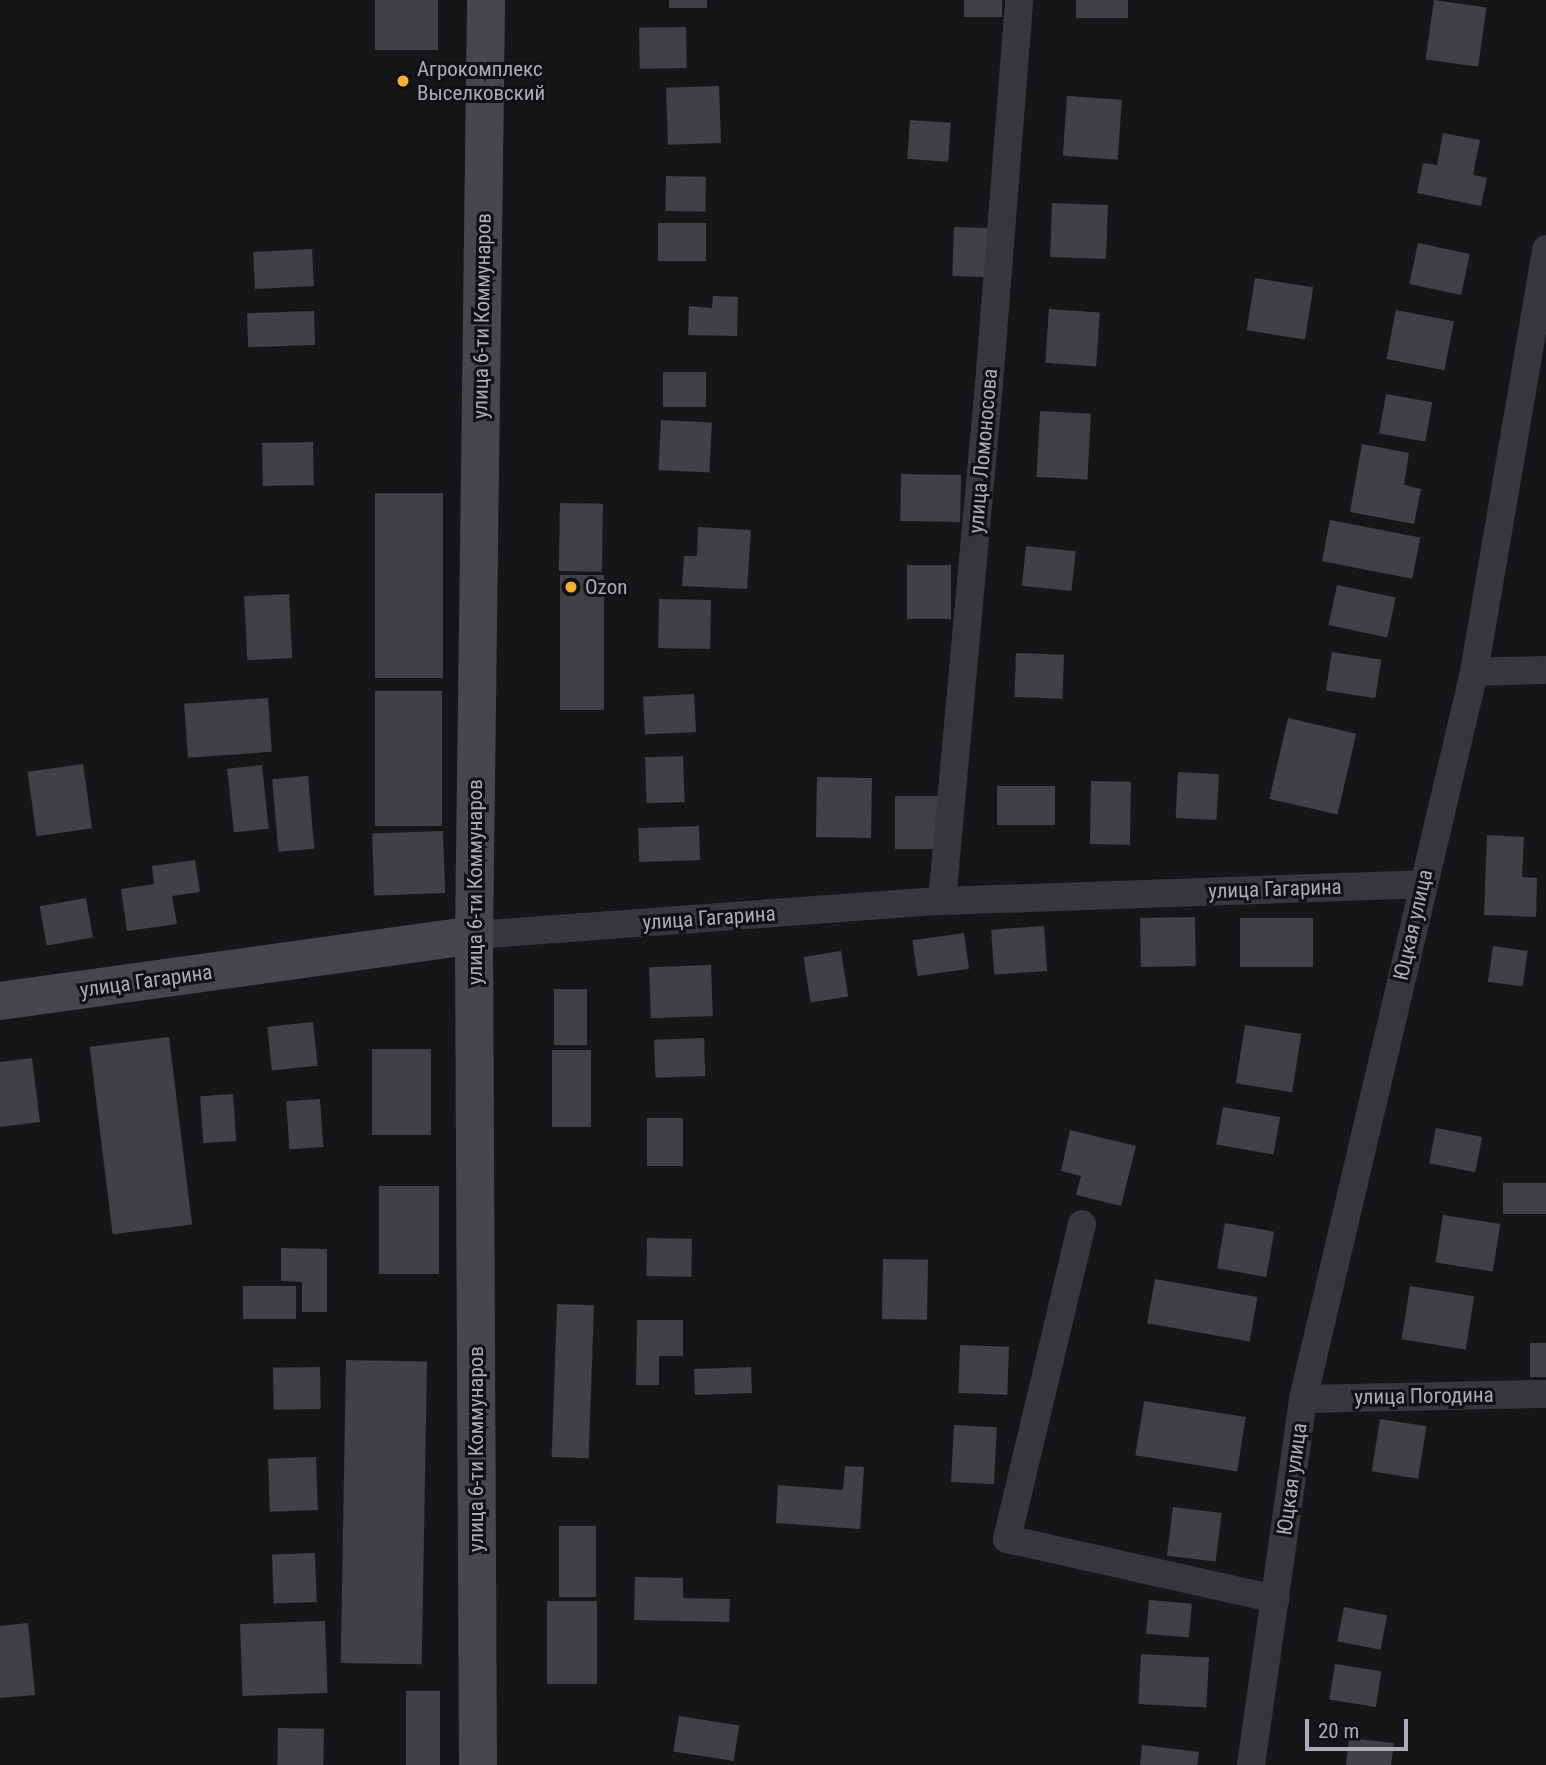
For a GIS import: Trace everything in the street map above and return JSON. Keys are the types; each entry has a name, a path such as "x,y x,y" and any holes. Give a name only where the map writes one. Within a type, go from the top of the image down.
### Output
{"main road":[{"name":"улица 6-ти Коммунаров","path":"478,1765 474,935 486,0"},
{"name":"улица Гагарина","path":"0,1001 474,935"}],"street":[{"name":"улица Ломоносова","path":"942,901 989,384 1019,0"},
{"name":"Юцкая улица","path":"1251,1765 1303,1399 1474,671 1546,249"},
{"path":"1474,671 1546,670"},
{"name":"улица Гагарина","path":"474,935 942,901 1422,884"},
{"path":"1082,1224 1007,1539 1275,1600"},
{"name":"улица Погодина","path":"1303,1399 1546,1394"}],"building":[{"path":"375,0 438,0 438,50 375,50"},
{"path":"669,0 707,0 707,8 669,8"},
{"path":"964,0 1002,0 1002,17 964,17"},
{"path":"1076,0 1128,0 1128,18 1076,18"},
{"path":"1434,0 1486,7 1478,67 1426,59"},
{"path":"686,27 687,68 640,69 639,28"},
{"path":"719,86 721,143 668,145 666,88"},
{"path":"1067,96 1122,100 1118,160 1063,156"},
{"path":"910,120 951,123 948,162 907,159"},
{"path":"1443,133 1480,140 1473,175 1487,178 1481,206 1417,193 1423,163 1437,165"},
{"path":"666,176 706,177 705,212 665,211"},
{"path":"1052,203 1108,205 1106,259 1050,257"},
{"path":"658,223 706,223 706,261 658,261"},
{"path":"954,227 991,228 989,277 952,276"},
{"path":"1418,243 1470,254 1461,295 1409,284"},
{"path":"312,249 314,286 255,289 253,252"},
{"path":"1255,278 1313,287 1305,340 1247,330"},
{"path":"713,296 738,297 737,336 688,335 689,306 712,308"},
{"path":"1049,309 1100,313 1096,366 1045,363"},
{"path":"1396,310 1454,321 1444,370 1386,359"},
{"path":"314,311 315,345 248,347 247,313"},
{"path":"663,372 706,372 706,407 663,407"},
{"path":"1386,394 1432,402 1425,442 1379,433"},
{"path":"1040,411 1091,414 1087,480 1037,477"},
{"path":"661,420 712,423 709,473 658,470"},
{"path":"313,442 314,485 263,486 262,443"},
{"path":"1362,444 1409,453 1404,485 1421,489 1414,524 1350,512"},
{"path":"901,474 961,475 960,522 900,521"},
{"path":"375,493 443,493 443,678 375,678"},
{"path":"560,503 603,504 602,572 559,571"},
{"path":"1330,520 1420,538 1412,579 1322,561"},
{"path":"698,527 751,530 747,589 682,586 684,556 697,556"},
{"path":"1026,546 1076,551 1072,591 1022,586"},
{"path":"907,565 951,565 951,619 907,619"},
{"path":"560,575 604,575 604,710 560,710"},
{"path":"1337,585 1396,597 1387,638 1328,625"},
{"path":"289,594 292,658 247,660 244,596"},
{"path":"659,599 711,600 710,649 658,648"},
{"path":"1332,652 1381,660 1375,698 1326,691"},
{"path":"1016,653 1064,655 1062,699 1014,697"},
{"path":"375,691 442,691 442,826 375,826"},
{"path":"694,694 696,732 645,735 643,697"},
{"path":"268,698 272,752 188,758 184,704"},
{"path":"1288,718 1356,734 1338,815 1269,799"},
{"path":"683,756 685,802 647,803 645,757"},
{"path":"83,764 92,828 37,836 28,772"},
{"path":"262,765 269,829 234,832 227,769"},
{"path":"1178,772 1219,774 1217,820 1176,818"},
{"path":"308,776 314,849 278,852 272,779"},
{"path":"817,777 872,778 871,838 816,837"},
{"path":"1091,781 1131,782 1130,845 1090,844"},
{"path":"997,786 1055,786 1055,825 997,825"},
{"path":"895,796 939,796 939,849 895,849"},
{"path":"699,826 700,860 639,862 638,828"},
{"path":"443,831 445,893 374,895 372,833"},
{"path":"1487,835 1524,837 1522,877 1537,878 1536,917 1484,915"},
{"path":"195,860 200,892 172,896 177,924 127,931 121,889 154,884 152,866"},
{"path":"86,898 93,937 47,946 40,906"},
{"path":"1195,917 1196,966 1141,967 1140,918"},
{"path":"1240,918 1313,918 1313,967 1240,967"},
{"path":"1044,926 1047,971 994,975 991,930"},
{"path":"964,933 969,969 918,976 913,940"},
{"path":"1493,946 1528,951 1523,987 1488,982"},
{"path":"841,951 848,996 811,1002 803,957"},
{"path":"711,965 713,1016 651,1018 649,967"},
{"path":"554,989 587,989 587,1045 554,1045"},
{"path":"313,1022 318,1066 272,1071 267,1027"},
{"path":"1245,1025 1301,1034 1292,1092 1236,1083"},
{"path":"169,1037 192,1225 113,1234 90,1047"},
{"path":"704,1038 705,1076 655,1078 654,1040"},
{"path":"372,1049 431,1049 431,1135 372,1135"},
{"path":"552,1050 591,1050 591,1127 552,1127"},
{"path":"32,1058 40,1122 0,1127 0,1062"},
{"path":"233,1094 236,1141 203,1143 200,1096"},
{"path":"320,1099 323,1147 289,1149 286,1101"},
{"path":"1223,1107 1280,1117 1274,1154 1216,1144"},
{"path":"647,1118 683,1118 683,1166 647,1166"},
{"path":"1436,1128 1482,1137 1475,1172 1429,1163"},
{"path":"1070,1130 1136,1146 1121,1206 1076,1195 1081,1176 1061,1171"},
{"path":"1503,1183 1546,1183 1546,1214 1503,1214"},
{"path":"379,1186 439,1186 439,1274 379,1274"},
{"path":"1443,1215 1500,1224 1493,1271 1435,1262"},
{"path":"1225,1223 1274,1232 1266,1277 1217,1268"},
{"path":"647,1238 692,1239 691,1277 646,1276"},
{"path":"281,1248 327,1249 327,1312 302,1312 302,1282 281,1281"},
{"path":"883,1259 928,1260 927,1320 882,1319"},
{"path":"1155,1279 1257,1297 1250,1341 1147,1323"},
{"path":"243,1286 296,1286 296,1319 243,1319"},
{"path":"1410,1286 1474,1296 1466,1350 1402,1339"},
{"path":"557,1304 594,1305 589,1458 552,1457"},
{"path":"637,1320 683,1320 683,1356 659,1356 659,1385 636,1385"},
{"path":"1530,1343 1546,1343 1546,1377 1530,1377"},
{"path":"960,1345 1009,1347 1007,1395 958,1393"},
{"path":"346,1360 427,1361 422,1664 341,1663"},
{"path":"320,1367 321,1409 274,1410 273,1368"},
{"path":"751,1367 752,1393 695,1395 694,1369"},
{"path":"1144,1401 1246,1417 1237,1471 1135,1455"},
{"path":"1380,1419 1426,1426 1418,1479 1372,1471"},
{"path":"954,1425 997,1427 994,1484 951,1482"},
{"path":"316,1457 318,1510 270,1512 268,1459"},
{"path":"845,1466 864,1467 860,1529 776,1523 778,1485 843,1490"},
{"path":"1173,1507 1222,1513 1216,1562 1167,1556"},
{"path":"559,1526 596,1526 596,1597 559,1597"},
{"path":"315,1553 317,1602 274,1603 272,1555"},
{"path":"635,1577 683,1578 683,1598 730,1599 729,1622 634,1620"},
{"path":"1149,1600 1192,1604 1189,1638 1146,1634"},
{"path":"547,1601 597,1601 597,1684 547,1684"},
{"path":"1344,1607 1387,1615 1381,1650 1337,1641"},
{"path":"325,1621 328,1693 243,1696 240,1624"},
{"path":"28,1623 35,1695 0,1698 0,1626"},
{"path":"1141,1654 1209,1658 1206,1707 1138,1704"},
{"path":"1335,1664 1381,1671 1376,1707 1329,1700"},
{"path":"406,1691 440,1691 440,1765 406,1765"},
{"path":"679,1716 739,1726 734,1761 673,1752"},
{"path":"278,1728 324,1729 323,1765 277,1765"},
{"path":"1349,1738 1394,1743 1391,1765 1346,1765"},
{"path":"1142,1745 1199,1752 1197,1765 1140,1765"}],"place":[{"name":"Агрокомплекс Выселковский","path":"403,81"},
{"name":"Ozon","path":"571,587"}]}
